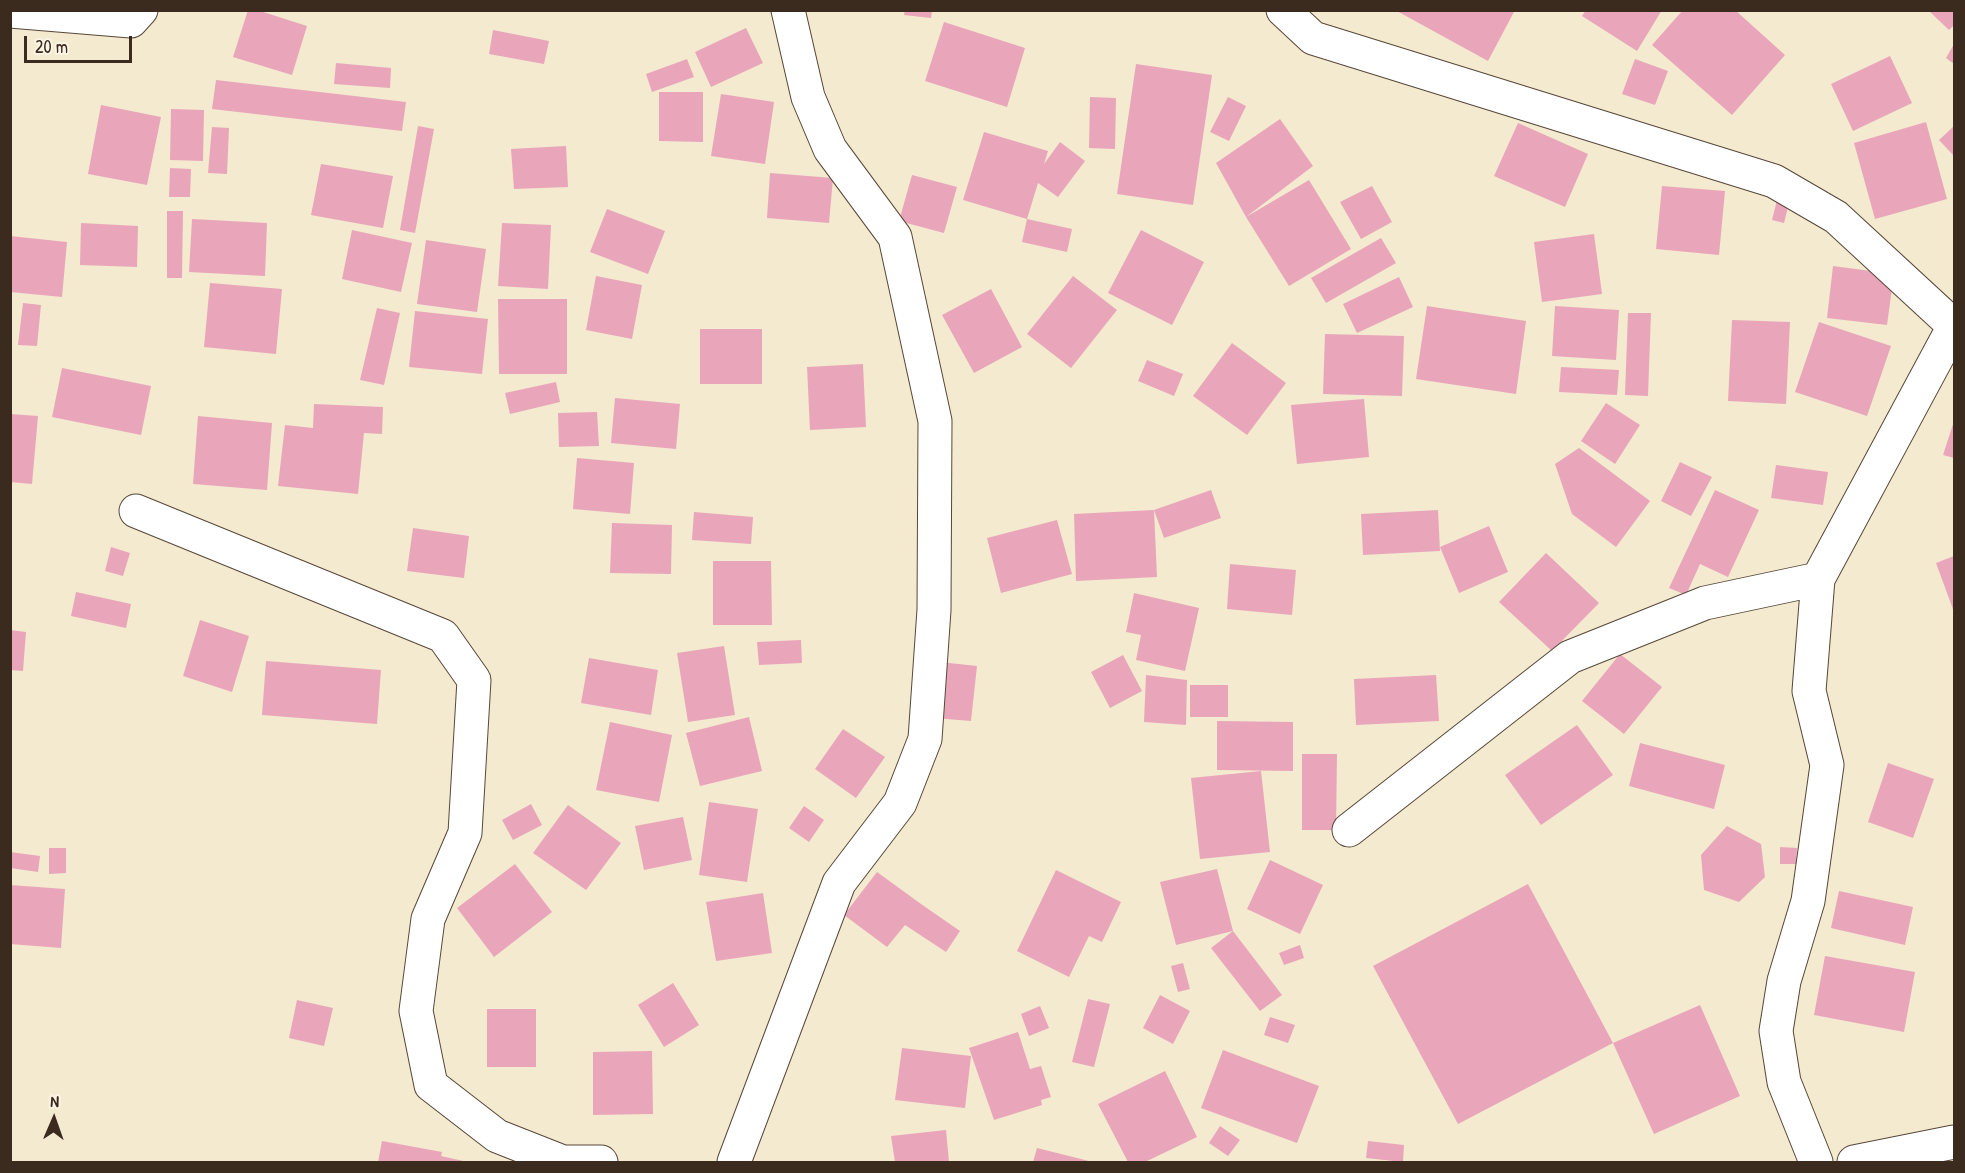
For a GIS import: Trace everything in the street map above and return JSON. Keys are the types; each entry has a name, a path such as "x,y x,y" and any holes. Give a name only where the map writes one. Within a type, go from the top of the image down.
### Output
{"street":[{"path":"10,11 131,21 141,10"},
{"path":"734,1162 839,883 900,803 925,739 934,610 935,421 895,237 830,149 808,97 788,10"},
{"path":"1283,10 1313,38 1774,180 1836,217 1954,326 1818,579 1809,691 1827,765 1808,901 1784,981 1776,1031 1784,1082 1816,1162"},
{"path":"136,511 443,636 474,680 465,833 428,919 416,1011 431,1085 497,1136 563,1162 601,1162"},
{"path":"1349,830 1570,657 1705,603 1818,579"},
{"path":"1854,1162 1954,1143"}],"building":[{"path":"248,10 257,10 307,26 292,75 233,57"},
{"path":"905,10 932,10 931,18 904,15"},
{"path":"1395,10 1515,10 1488,61"},
{"path":"1586,10 1662,10 1637,51 1582,16"},
{"path":"1683,10 1735,10 1785,55 1732,115 1652,45"},
{"path":"1928,10 1954,10 1954,25 1949,30"},
{"path":"944,22 1025,48 1007,107 925,81"},
{"path":"746,28 763,63 711,87 695,52"},
{"path":"493,30 549,41 544,64 489,54"},
{"path":"1954,44 1954,64 1946,58"},
{"path":"1890,56 1912,103 1853,131 1831,84"},
{"path":"687,59 694,77 652,92 646,74"},
{"path":"1635,59 1668,71 1655,105 1622,94"},
{"path":"336,63 391,68 390,88 334,84"},
{"path":"1136,64 1212,75 1193,205 1117,194"},
{"path":"216,80 406,102 402,131 212,109"},
{"path":"659,92 703,92 703,142 659,141"},
{"path":"721,94 774,102 765,164 711,156"},
{"path":"1090,97 1116,98 1115,149 1089,148"},
{"path":"1228,97 1246,106 1229,141 1210,132"},
{"path":"101,105 161,117 147,185 88,174"},
{"path":"171,109 204,110 203,161 170,160"},
{"path":"1280,119 1313,166 1246,217 1216,163"},
{"path":"1926,122 1947,199 1875,219 1854,143"},
{"path":"1518,123 1588,154 1565,207 1494,176"},
{"path":"418,126 434,129 415,233 400,230"},
{"path":"1954,126 1954,156 1939,140"},
{"path":"212,127 229,128 227,174 208,173"},
{"path":"984,132 1048,151 1044,164 1060,142 1085,161 1058,197 1038,183 1027,219 963,200"},
{"path":"566,146 568,187 514,189 511,149"},
{"path":"321,164 393,176 383,228 311,215"},
{"path":"170,168 191,169 190,197 169,197"},
{"path":"770,173 833,178 829,223 767,218"},
{"path":"912,175 957,187 944,233 899,221"},
{"path":"1309,180 1351,249 1289,286 1246,217"},
{"path":"1372,186 1392,222 1361,239 1340,202"},
{"path":"1662,186 1725,191 1719,255 1656,249"},
{"path":"1777,200 1789,203 1784,223 1772,220"},
{"path":"607,209 665,231 648,274 590,252"},
{"path":"167,211 183,211 182,278 167,278"},
{"path":"192,219 267,223 265,276 189,272"},
{"path":"1027,219 1072,229 1067,252 1022,242"},
{"path":"81,223 138,226 137,267 80,265"},
{"path":"502,223 551,225 548,289 498,286"},
{"path":"352,230 412,243 401,292 342,279"},
{"path":"1141,230 1204,262 1172,325 1108,293"},
{"path":"1594,234 1602,294 1542,302 1534,242"},
{"path":"10,236 67,242 62,297 10,292"},
{"path":"1381,238 1396,263 1326,303 1311,278"},
{"path":"426,240 486,249 477,312 417,304"},
{"path":"1833,266 1894,274 1887,325 1827,318"},
{"path":"596,276 642,285 632,339 586,330"},
{"path":"1073,276 1117,310 1071,368 1027,334"},
{"path":"1399,277 1413,307 1357,333 1343,304"},
{"path":"210,283 282,289 276,354 204,347"},
{"path":"991,289 1022,347 974,373 942,315"},
{"path":"498,299 567,299 567,374 499,374"},
{"path":"23,303 41,305 37,346 18,345"},
{"path":"1427,306 1526,321 1516,394 1416,379"},
{"path":"1555,306 1619,310 1616,360 1552,356"},
{"path":"377,308 400,313 384,385 360,380"},
{"path":"415,311 488,319 482,374 409,367"},
{"path":"1628,313 1651,313 1648,396 1625,395"},
{"path":"1732,320 1790,322 1786,404 1728,401"},
{"path":"1819,322 1891,346 1867,416 1795,392"},
{"path":"700,329 762,329 762,384 700,384"},
{"path":"1325,334 1404,336 1402,396 1323,394"},
{"path":"1232,343 1286,383 1247,435 1193,396"},
{"path":"1147,360 1183,374 1174,396 1138,381"},
{"path":"863,364 866,427 810,430 807,367"},
{"path":"1561,367 1619,370 1617,395 1559,392"},
{"path":"62,368 151,386 141,435 52,417"},
{"path":"556,382 560,402 510,414 505,393"},
{"path":"615,398 680,404 676,449 611,443"},
{"path":"1364,399 1369,457 1297,464 1291,405"},
{"path":"1606,403 1640,425 1615,464 1581,441"},
{"path":"314,404 383,407 382,434 364,433 358,494 278,486 285,425 313,428"},
{"path":"597,412 599,446 559,447 558,413"},
{"path":"10,414 38,416 32,484 10,482"},
{"path":"198,416 272,423 267,490 193,484"},
{"path":"1954,421 1954,458 1943,455"},
{"path":"1579,448 1650,501 1616,547 1572,514 1555,464"},
{"path":"577,458 634,463 630,514 573,509"},
{"path":"1680,462 1712,477 1691,516 1661,501"},
{"path":"1776,465 1828,472 1823,505 1771,498"},
{"path":"1211,490 1221,518 1164,538 1154,510"},
{"path":"1715,490 1759,510 1728,577 1700,564 1686,595 1669,588"},
{"path":"1154,510 1157,577 1076,581 1074,514"},
{"path":"1438,510 1440,551 1363,555 1361,514"},
{"path":"694,512 753,517 751,544 692,540"},
{"path":"1057,520 1072,574 1001,593 987,538"},
{"path":"612,523 672,525 671,574 610,573"},
{"path":"1489,526 1508,572 1459,593 1440,547"},
{"path":"413,528 469,536 464,578 407,571"},
{"path":"111,547 130,553 123,576 105,571"},
{"path":"1546,553 1599,603 1552,651 1499,602"},
{"path":"1954,556 1954,612 1936,563"},
{"path":"713,561 771,561 772,625 713,625"},
{"path":"1230,564 1296,570 1292,615 1227,609"},
{"path":"76,592 131,604 126,628 71,616"},
{"path":"1134,593 1199,608 1185,671 1136,660 1141,635 1126,632"},
{"path":"200,620 249,636 232,692 183,676"},
{"path":"10,630 26,632 23,671 10,670"},
{"path":"801,640 802,663 759,665 757,642"},
{"path":"724,646 735,715 688,722 677,653"},
{"path":"1620,654 1662,687 1624,734 1582,701"},
{"path":"1123,655 1142,691 1110,708 1091,672"},
{"path":"589,658 658,670 651,715 581,703"},
{"path":"266,661 381,670 377,724 262,715"},
{"path":"940,662 977,666 971,721 934,718"},
{"path":"1146,675 1187,680 1186,725 1144,722"},
{"path":"1436,675 1439,721 1356,725 1354,679"},
{"path":"1190,685 1228,685 1228,717 1190,717"},
{"path":"749,717 762,771 700,786 686,733"},
{"path":"1217,721 1293,722 1293,771 1217,770"},
{"path":"610,722 672,735 659,802 596,790"},
{"path":"1577,725 1613,775 1541,825 1505,775"},
{"path":"843,729 885,757 856,798 815,769"},
{"path":"1640,743 1725,765 1714,809 1629,786"},
{"path":"1302,754 1337,754 1336,830 1302,830"},
{"path":"1888,763 1934,779 1913,838 1868,822"},
{"path":"1261,771 1270,852 1200,859 1191,778"},
{"path":"709,802 758,809 747,882 699,875"},
{"path":"531,804 542,825 513,840 502,820"},
{"path":"568,805 621,843 586,890 533,853"},
{"path":"804,806 824,820 809,842 789,828"},
{"path":"683,817 692,860 644,870 635,826"},
{"path":"1727,826 1761,844 1765,877 1739,902 1704,890 1701,855"},
{"path":"1780,847 1797,848 1796,864 1780,864"},
{"path":"49,848 66,848 66,873 49,874"},
{"path":"10,852 40,856 38,872 10,868"},
{"path":"1270,860 1323,885 1300,934 1247,909"},
{"path":"515,864 552,912 494,957 457,908"},
{"path":"1217,869 1233,931 1176,945 1160,882"},
{"path":"1056,870 1121,902 1102,942 1089,936 1069,977 1017,951"},
{"path":"877,872 960,931 946,952 905,925 887,947 844,915"},
{"path":"1528,884 1613,1043 1458,1124 1373,966"},
{"path":"10,885 65,889 61,948 10,944"},
{"path":"1839,891 1913,907 1905,945 1831,928"},
{"path":"763,893 772,953 716,961 706,902"},
{"path":"1233,931 1282,995 1260,1011 1211,948"},
{"path":"1300,945 1304,958 1284,965 1279,953"},
{"path":"1825,956 1915,972 1904,1032 1814,1015"},
{"path":"1183,963 1190,989 1178,992 1171,966"},
{"path":"673,983 699,1025 664,1047 638,1005"},
{"path":"1160,995 1190,1011 1173,1044 1143,1028"},
{"path":"1088,999 1110,1004 1094,1067 1072,1062"},
{"path":"297,1000 333,1008 324,1046 289,1038"},
{"path":"1700,1005 1740,1096 1654,1134 1613,1043"},
{"path":"1040,1006 1049,1028 1029,1036 1021,1014"},
{"path":"487,1009 536,1009 536,1067 487,1067"},
{"path":"1270,1017 1295,1025 1288,1043 1264,1035"},
{"path":"1018,1032 1030,1069 1041,1066 1051,1097 1041,1100 1042,1105 994,1120 969,1048"},
{"path":"902,1048 971,1056 965,1108 895,1100"},
{"path":"1223,1050 1319,1086 1297,1143 1201,1108"},
{"path":"652,1051 653,1114 593,1115 593,1052"},
{"path":"1165,1071 1197,1137 1145,1162 1128,1162 1098,1104"},
{"path":"1220,1126 1240,1140 1228,1156 1209,1143"},
{"path":"946,1130 949,1162 895,1162 891,1136"},
{"path":"382,1141 442,1152 441,1156 468,1162 378,1162"},
{"path":"1368,1141 1404,1145 1403,1162 1366,1158"},
{"path":"1037,1148 1093,1162 1033,1162"}]}
